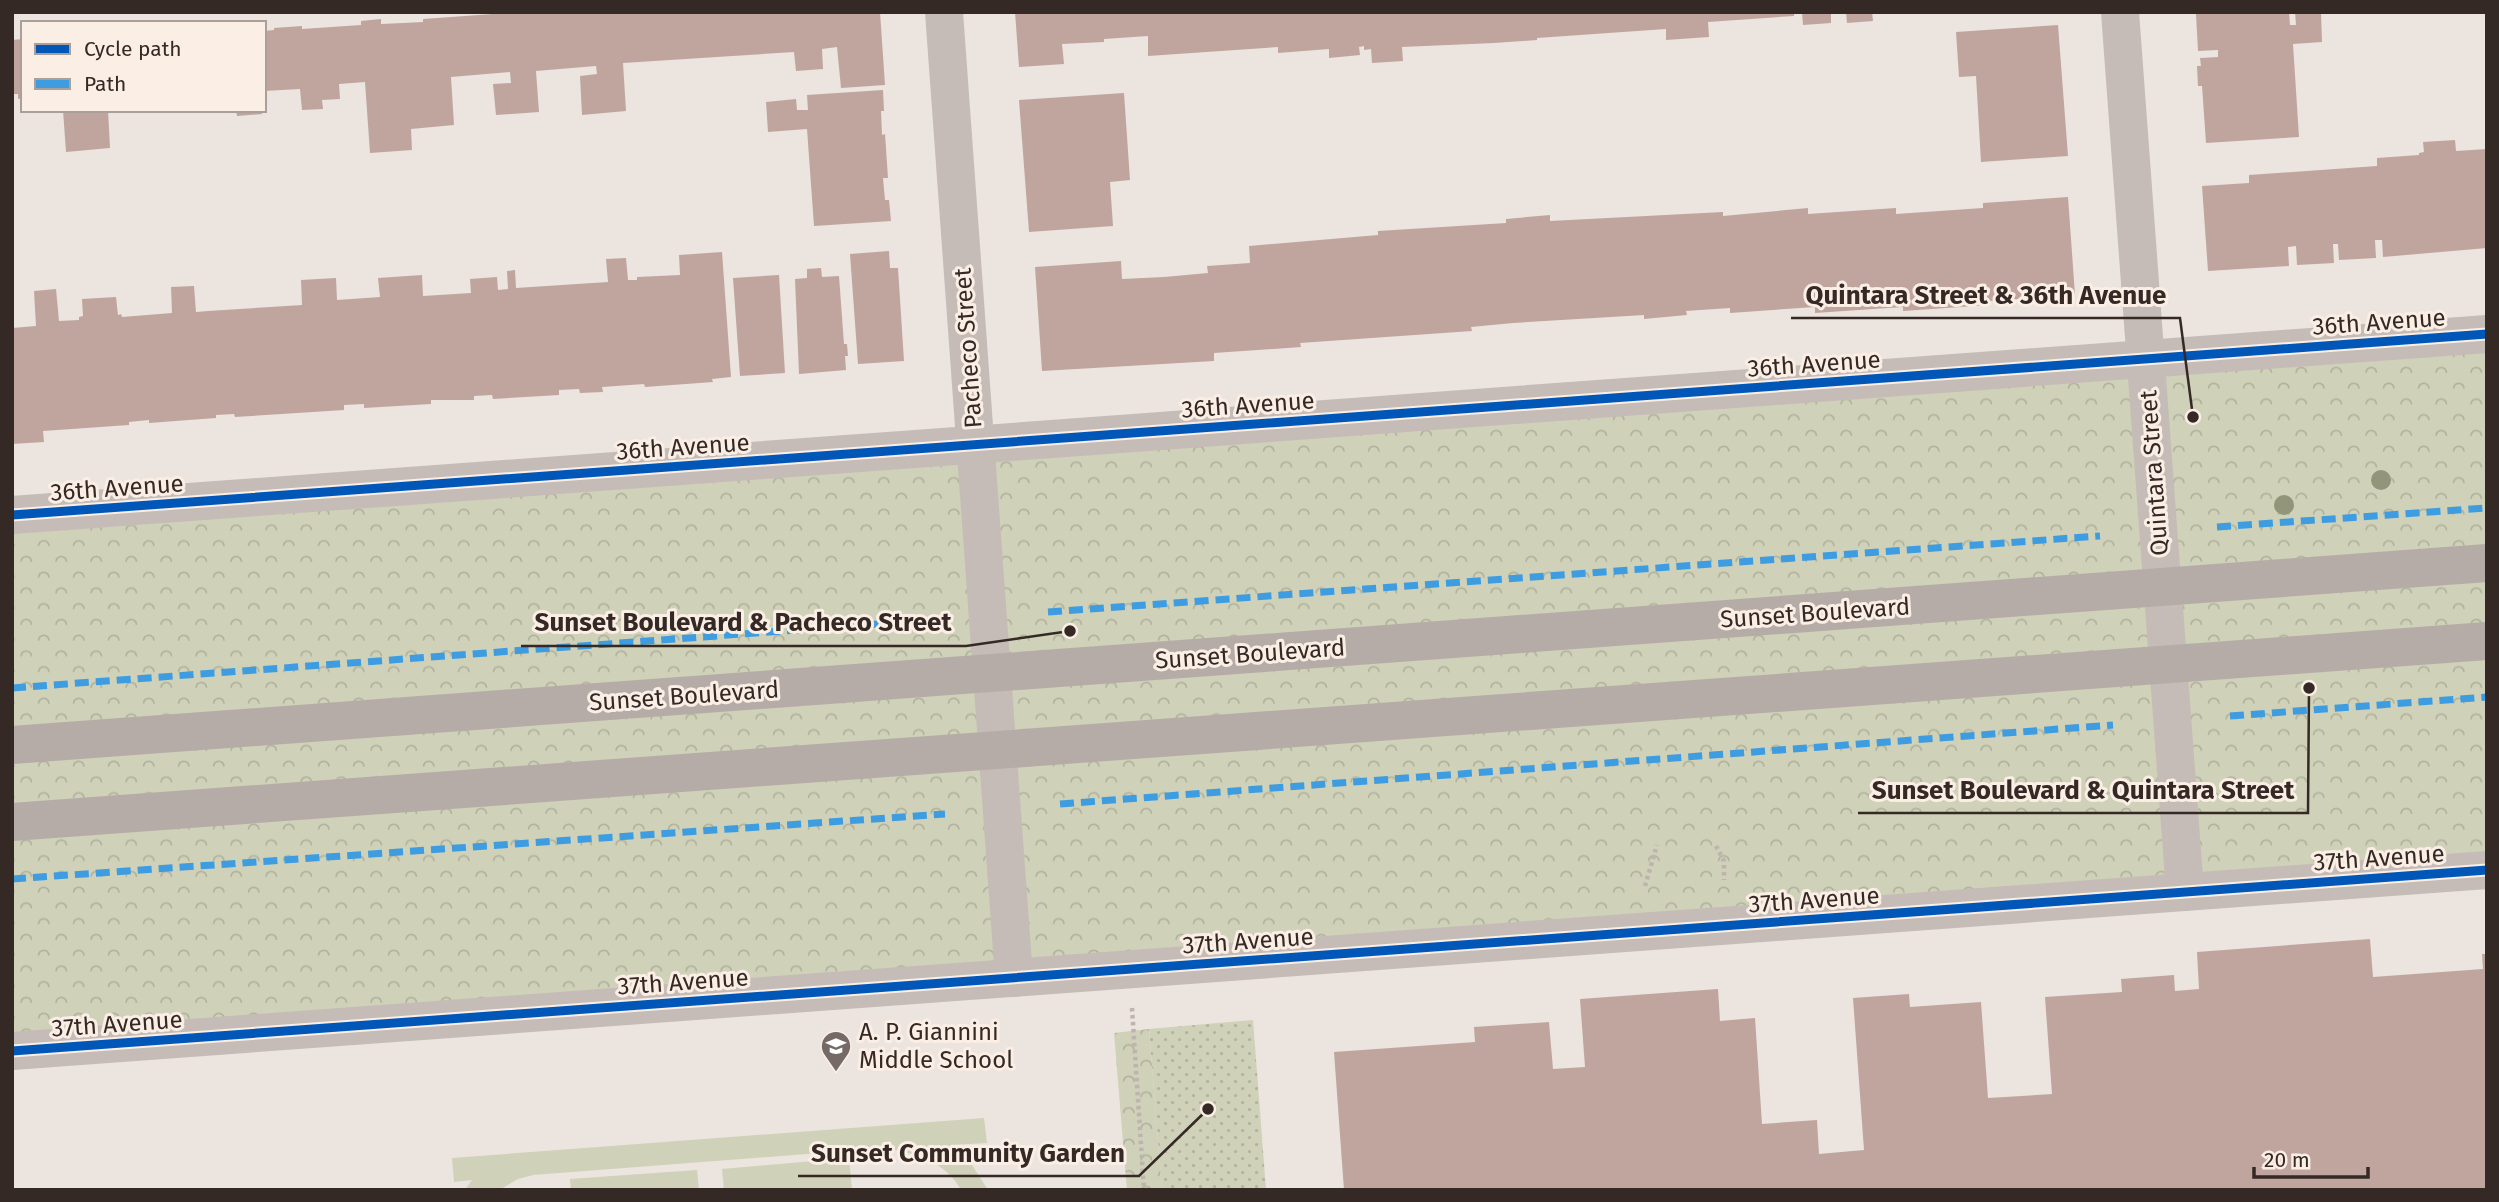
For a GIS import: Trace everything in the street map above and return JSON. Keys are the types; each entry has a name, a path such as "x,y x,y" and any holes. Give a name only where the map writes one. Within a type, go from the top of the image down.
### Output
{"main road":[{"name":"Sunset Boulevard","path":"12,745 2487,564"},
{"path":"12,822 2487,641"}],"street":[{"name":"Pacheco Street","path":"944,12 1014,978"},
{"name":"Quintara Street","path":"2120,12 2185,892"},
{"name":"36th Avenue","path":"12,515 2487,334"},
{"name":"37th Avenue","path":"12,1051 2487,870"}],"path":[{"path":"1645,886 1657,845"},
{"path":"1716,846 1724,861 1724,880"},
{"path":"1129,969 1144,1190"}],"green space":[{"path":"2487,334 2487,870 12,1051 12,515"},
{"path":"1253,1020 1266,1190 1162,1190 1149,1029"},
{"path":"1149,1029 1162,1190 1127,1190 1114,1033"},
{"path":"984,1118 987,1143 950,1145 970,1162 988,1190 961,1190 955,1180 938,1165 917,1156 884,1148 533,1175 518,1179 499,1190 465,1190 472,1180 454,1182 452,1158"},
{"path":"849,1158 852,1190 724,1190 722,1169"},
{"path":"697,1170 699,1190 571,1190 570,1179"}],"building":[{"path":"519,12 880,12 885,85 841,88 837,47 822,49 823,69 796,71 794,52 623,63 626,111 582,115 580,76 597,74 596,66 536,71 539,112 496,115 493,84 511,83 510,72 451,77 454,125 411,129 412,150 370,153 365,82 339,84 340,99 322,100 323,109 302,110 300,89 266,91 266,31 302,26 302,29 361,25 361,21 381,19 381,24 423,22 423,19"},
{"path":"1015,12 1794,12 1794,16 1708,22 1709,37 1666,40 1666,29 1494,43 1402,47 1403,61 1372,63 1371,49 1364,50 1364,46 1359,47 1360,55 1329,58 1329,49 1278,53 1278,47 1148,56 1148,36 1062,44 1064,64 1019,67"},
{"path":"1802,12 1831,12 1831,23 1803,25"},
{"path":"1846,12 1872,12 1873,21 1847,23"},
{"path":"2289,12 2290,25 2296,25 2295,12 2321,12 2322,42 2293,44 2299,137 2206,143 2202,86 2198,86 2197,66 2201,66 2200,58 2218,57 2218,50 2198,51 2196,14"},
{"path":"2058,25 2068,156 1981,162 1976,76 1959,77 1956,32"},
{"path":"21,39 21,98 18,99 18,94 12,94 12,40"},
{"path":"883,90 882,135 885,134 888,178 883,178 891,221 814,226 807,129 768,132 766,102 796,99 797,110 808,110 807,95"},
{"path":"1124,93 1130,180 1110,182 1113,226 1029,232 1019,100"},
{"path":"63,112 108,112 110,148 66,152"},
{"path":"236,112 262,112 262,114 237,116"},
{"path":"2455,140 2456,151 2487,149 2487,248 2383,257 2382,240 2375,240 2376,258 2339,260 2338,244 2333,244 2334,263 2297,265 2296,246 2288,247 2289,266 2208,271 2202,186 2249,183 2249,175 2377,166 2377,158 2419,155 2424,152 2423,142"},
{"path":"2068,197 2075,295 1903,311 1903,307 1815,313 1815,307 1730,313 1730,308 1686,311 1687,315 1644,319 1644,315 1513,323 1471,327 1472,331 1300,343 1301,347 1214,353 1214,361 1042,371 1035,267 1121,261 1122,279 1164,277 1208,273 1207,266 1250,263 1249,246 1378,235 1378,231 1506,223 1506,219 1550,215 1550,221 1723,212 1723,216 1808,208 1808,214 1896,208 1896,214 1983,208 1983,203"},
{"path":"889,251 890,268 898,268 904,361 858,364 850,254"},
{"path":"722,252 731,377 712,379 713,382 602,387 603,392 559,390 559,395 493,399 492,395 474,396 474,400 431,400 431,404 364,408 364,404 344,405 344,410 235,417 234,414 216,415 216,418 149,423 149,420 129,422 129,425 43,431 44,442 12,444 12,328 36,326 34,291 56,289 59,321 79,320 79,317 83,316 82,299 116,297 118,315 121,314 122,317 172,313 171,287 194,286 196,312 302,305 301,280 336,278 337,300 380,297 378,278 422,275 423,296 471,293 470,279 497,277 498,290 508,289 507,271 515,270 516,288 608,282 606,259 626,258 628,280 637,280 637,277 680,275 679,255"},
{"path":"821,268 822,277 839,276 844,344 847,344 848,356 845,356 846,370 799,374 795,279 807,278 807,269"},
{"path":"779,275 785,373 740,376 733,278"},
{"path":"2370,939 2373,977 2483,969 2482,954 2487,954 2487,1190 1344,1190 1334,1052 1475,1042 1474,1027 1549,1022 1553,1069 1585,1067 1580,999 1718,989 1720,1021 1755,1018 1762,1124 1817,1120 1819,1154 1864,1150 1853,998 1909,994 1910,1007 1981,1002 1988,1098 2052,1094 2045,997 2122,992 2121,979 2174,975 2175,991 2199,989 2197,952"}],"marked path":[{"path":"2217,527 2487,508"},
{"path":"1048,612 2100,536"},
{"path":"12,688 932,620"},
{"path":"2230,716 2487,697"},
{"path":"1060,804 2113,725"},
{"path":"12,879 945,814"}],"cycle path":[{"path":"12,515 2487,334"},
{"path":"12,1051 2487,870"}],"place":[{"name":"Quintara Street & 36th Avenue","path":"2193,417"},
{"name":"Sunset Boulevard & Pacheco Street","path":"1070,631"},
{"name":"Sunset Boulevard & Quintara Street","path":"2309,688"},
{"name":"A. P. Giannini Middle School","path":"836,1073"},
{"name":"Sunset Community Garden","path":"1208,1109"}]}
